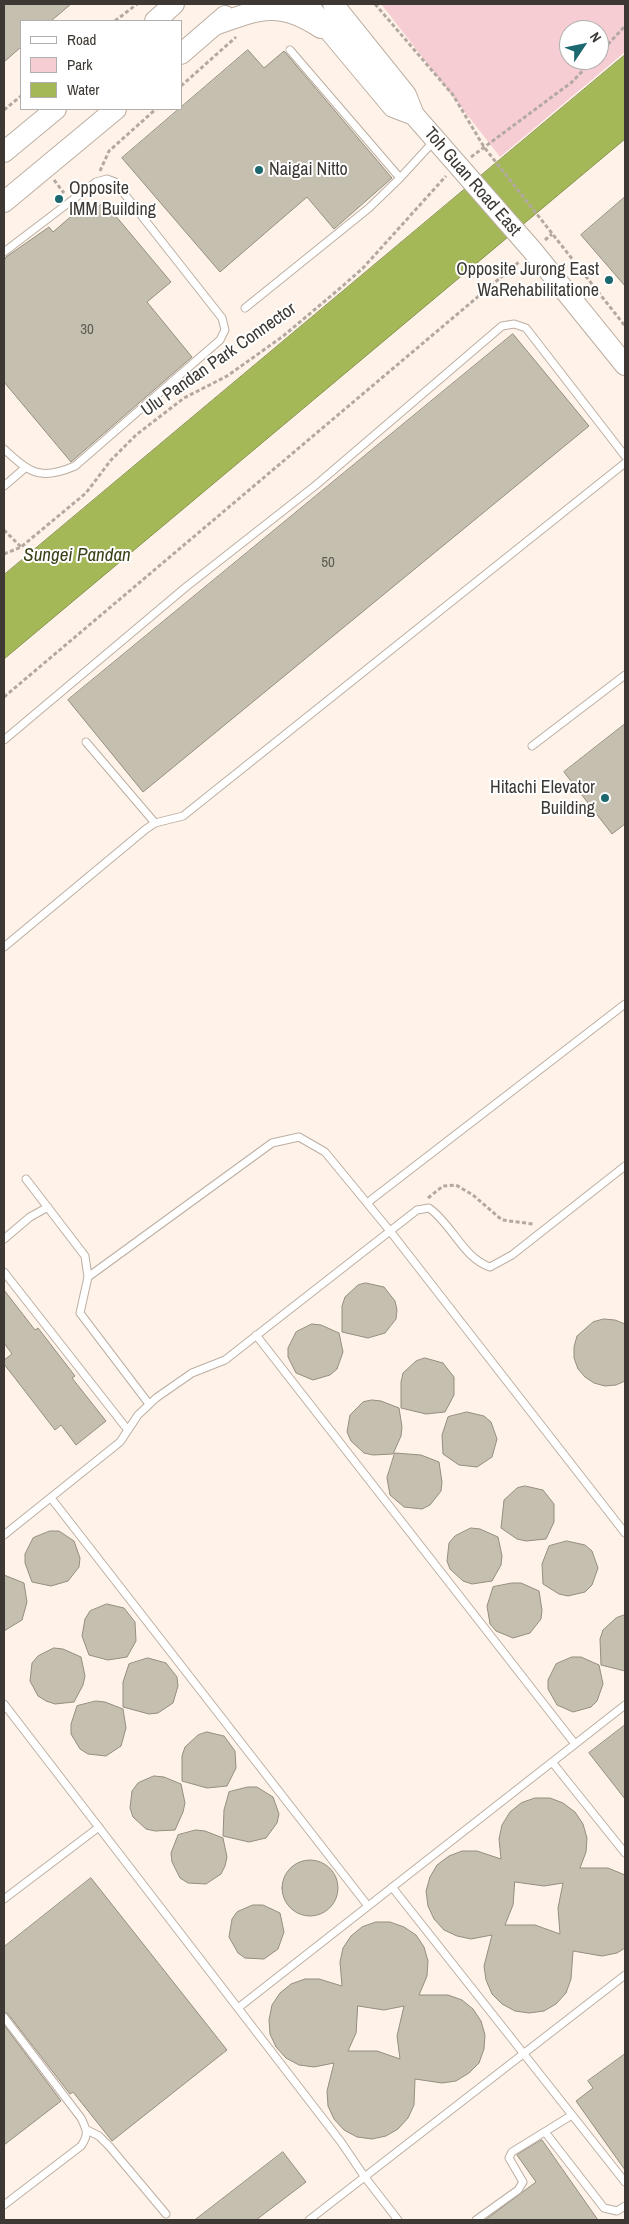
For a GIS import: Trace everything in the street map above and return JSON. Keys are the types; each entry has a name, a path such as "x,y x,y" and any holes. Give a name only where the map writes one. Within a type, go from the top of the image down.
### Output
{"street":[{"path":"156,20 174,4"},
{"path":"182,53 240,4"},
{"name":"Toh Guan Road East","path":"307,4 393,107 414,115"},
{"name":"Toh Guan Road East","path":"333,4 344,12 406,95 414,115 529,248 625,364"},
{"path":"215,25 248,13 274,9 301,15 331,35"},
{"path":"4,152 55,110"},
{"path":"4,202 115,110"}],"lane":[{"path":"290,50 400,178"},
{"path":"244,308 369,208 436,139"},
{"path":"4,252 96,182 107,179 115,182 222,318 225,330 220,340 75,466 60,472 45,474 25,468 4,449"},
{"path":"4,740 186,587 316,485 502,326 514,324 526,328 625,456"},
{"path":"4,945 155,823 183,816 625,463"},
{"path":"4,486 25,468"},
{"path":"532,746 625,675"},
{"path":"86,742 155,823"},
{"path":"367,1203 625,1004"},
{"path":"88,1277 272,1143 298,1137 324,1152 367,1203 625,1533"},
{"path":"5,1533 120,1442 127,1428 149,1404 192,1373 225,1360 417,1210 429,1208 438,1215 478,1263 490,1267 512,1255 625,1166"},
{"path":"26,1179 86,1256 88,1277 80,1313 149,1404"},
{"path":"4,1240 30,1217 48,1207"},
{"path":"4,1272 127,1428"},
{"path":"256,1336 575,1744"},
{"path":"50,1498 368,1906"},
{"path":"4,1705 342,2142 364,2176 398,2220"},
{"path":"238,2008 625,1705"},
{"path":"552,1762 625,1853"},
{"path":"4,1899 99,1827"},
{"path":"392,1887 625,2182"},
{"path":"309,2220 625,1974"},
{"path":"4,2017 81,2118 87,2130 87,2138 81,2146 4,2205"},
{"path":"476,2220 518,2190 523,2182 510,2158 512,2152 572,2115"},
{"path":"87,2130 99,2136 109,2146 166,2214"},
{"path":"545,2132 604,2208 617,2211 625,2206"}],"path":[{"path":"116,20 137,4"},
{"path":"375,4 453,95 484,147 625,326"},
{"path":"609,43 625,26"},
{"path":"182,85 240,33"},
{"path":"484,147 572,82 583,70"},
{"path":"4,110 20,97"},
{"path":"94,176 100,171 109,151 155,110"},
{"name":"Ulu Pandan Park Connector","path":"4,554 21,547 86,493 111,460 136,436 184,398 226,376 282,337 363,268 442,179"},
{"path":"58,184 67,198"},
{"path":"4,697 529,248"},
{"path":"4,530 21,547"},
{"path":"428,1198 443,1186 456,1184 473,1195 502,1220 549,1226"}],"green space":[{"path":"381,4 625,4 625,52 609,65 609,20 559,20 559,70 604,70 500,157"}],"water":[{"name":"Sungei Pandan","path":"625,55 625,139 4,659 4,575"}],"building":[{"path":"4,4 71,4 52,20 20,20 20,48 4,62"},
{"name":"Naigai Nitto","path":"248,50 264,68 284,51 392,178 334,229 307,197 220,272 122,158 178,110 182,110 182,107"},
{"path":"625,197 625,286 581,235"},
{"path":"104,202 171,282 147,302 192,357 71,462 4,382 4,261 6,257 49,227 53,232 82,207 88,215"},
{"path":"513,334 589,426 143,792 68,700"},
{"name":"Hitachi Elevator Building","path":"625,724 625,824 612,834 564,772"},
{"path":"366,1283 384,1287 395,1301 397,1310 396,1319 385,1333 368,1338 342,1332 342,1306 345,1297 358,1285"},
{"path":"4,1290 35,1330 38,1328 75,1376 72,1378 106,1421 76,1445 61,1425 55,1430 4,1364 4,1360 12,1354 4,1343"},
{"path":"604,1319 615,1320 625,1324 625,1381 616,1385 605,1386 594,1383 578,1369 574,1358 577,1336 593,1322"},
{"path":"312,1324 321,1325 339,1333 343,1352 337,1369 330,1375 313,1380 296,1373 288,1357 288,1348 296,1332"},
{"path":"425,1358 443,1363 454,1377 454,1395 445,1412 426,1414 401,1408 403,1373 416,1361"},
{"path":"381,1401 399,1408 402,1427 401,1436 393,1454 373,1455 364,1453 351,1441 347,1432 350,1415 363,1402"},
{"path":"467,1412 484,1416 491,1422 497,1439 492,1457 477,1467 459,1465 443,1454 442,1435 448,1417"},
{"path":"395,1453 421,1455 439,1462 442,1482 441,1491 430,1505 422,1509 404,1507 390,1495 387,1478"},
{"path":"525,1486 543,1490 554,1504 554,1522 546,1539 526,1541 517,1539 501,1528 504,1500 517,1488"},
{"path":"471,1528 480,1529 498,1537 502,1556 501,1565 492,1581 472,1584 463,1581 450,1569 447,1561 449,1543 455,1536"},
{"path":"50,1531 59,1531 74,1541 80,1558 79,1567 68,1581 51,1586 32,1582 25,1563 25,1554 33,1538"},
{"path":"567,1541 585,1545 592,1551 598,1568 592,1585 585,1592 568,1596 559,1594 543,1584 542,1564 549,1546"},
{"path":"4,1575 24,1583 27,1602 22,1620 4,1631"},
{"path":"521,1583 539,1591 542,1610 541,1619 530,1633 513,1638 496,1631 490,1624 487,1606 493,1587"},
{"path":"107,1604 124,1608 135,1622 136,1641 127,1657 108,1660 89,1655 82,1636 85,1619 90,1611"},
{"path":"625,1615 625,1671 601,1665 600,1639 603,1630 616,1618"},
{"path":"54,1648 63,1649 81,1657 85,1676 83,1685 74,1702 55,1704 46,1701 38,1696 30,1681 32,1663 38,1656"},
{"path":"572,1657 581,1657 599,1665 603,1684 597,1701 591,1707 573,1712 557,1705 548,1689 548,1680 556,1664"},
{"path":"148,1658 166,1663 177,1677 178,1686 173,1703 158,1713 149,1714 123,1707 123,1682 129,1664"},
{"path":"96,1701 105,1702 123,1709 126,1728 121,1746 106,1756 88,1754 80,1749 71,1734 71,1724 77,1706"},
{"path":"625,1725 625,1799 589,1753"},
{"path":"207,1732 224,1736 235,1751 236,1768 227,1786 207,1788 182,1781 182,1756 185,1747 198,1735"},
{"path":"154,1776 164,1777 181,1784 185,1803 175,1830 155,1831 146,1829 133,1817 130,1808 132,1791 138,1783"},
{"path":"248,1787 257,1787 273,1797 279,1814 277,1823 266,1838 249,1842 223,1836 224,1810 229,1792"},
{"path":"535,1798 550,1798 563,1803 575,1812 583,1824 587,1838 586,1852 580,1868 608,1868 625,1875 625,1948 617,1953 602,1956 573,1951 571,1979 566,1993 556,2004 544,2011 529,2013 515,2011 502,2004 492,1994 486,1980 484,1966 492,1935 471,1939 457,1936 444,1930 434,1919 428,1906 426,1891 430,1877 437,1865 449,1856 462,1851 477,1851 501,1859 499,1839 502,1825 510,1812 521,1803","holes":["515,1882 544,1886 563,1883 558,1908 560,1934 535,1925 505,1925 513,1905"]},
{"path":"196,1830 205,1831 223,1838 227,1857 221,1874 206,1884 188,1883 180,1878 172,1862 171,1853 178,1835"},
{"path":"310,1860 325,1865 333,1873 338,1888 333,1903 325,1911 310,1916 295,1911 287,1903 282,1888 287,1873 295,1865"},
{"path":"91,1878 227,2050 112,2141 73,2092 70,2094 8,2014 4,2012 4,1947"},
{"path":"253,1905 263,1905 280,1913 284,1932 278,1949 264,1959 245,1958 238,1953 229,1937 232,1919 237,1912"},
{"path":"376,1922 390,1922 404,1927 416,1935 424,1947 428,1961 427,1976 419,1995 448,1995 462,2000 473,2009 481,2021 485,2035 484,2049 479,2063 469,2073 456,2081 442,2083 415,2079 414,2105 408,2118 398,2129 386,2136 372,2139 357,2137 344,2130 334,2119 328,2106 327,2091 334,2063 314,2067 299,2065 286,2058 276,2047 270,2034 269,2020 272,2005 280,1993 291,1984 305,1979 319,1979 342,1986 340,1962 343,1948 351,1936 362,1927","holes":["358,2006 384,2010 404,2006 397,2036 400,2059 377,2051 348,2051 356,2033"]},
{"path":"4,2025 61,2101 4,2145"},
{"path":"625,2054 625,2170 576,2101 593,2088 588,2081"},
{"path":"542,2140 598,2220 485,2220 536,2182 517,2155"},
{"path":"283,2152 306,2182 256,2220 195,2220"}],"place":[{"name":"Naigai Nitto","path":"259,170"},
{"name":"Opposite IMM Building","path":"59,199"},
{"name":"Opposite Jurong East WaRehabilitatione","path":"609,280"},
{"name":"Hitachi Elevator Building","path":"605,798"}]}
